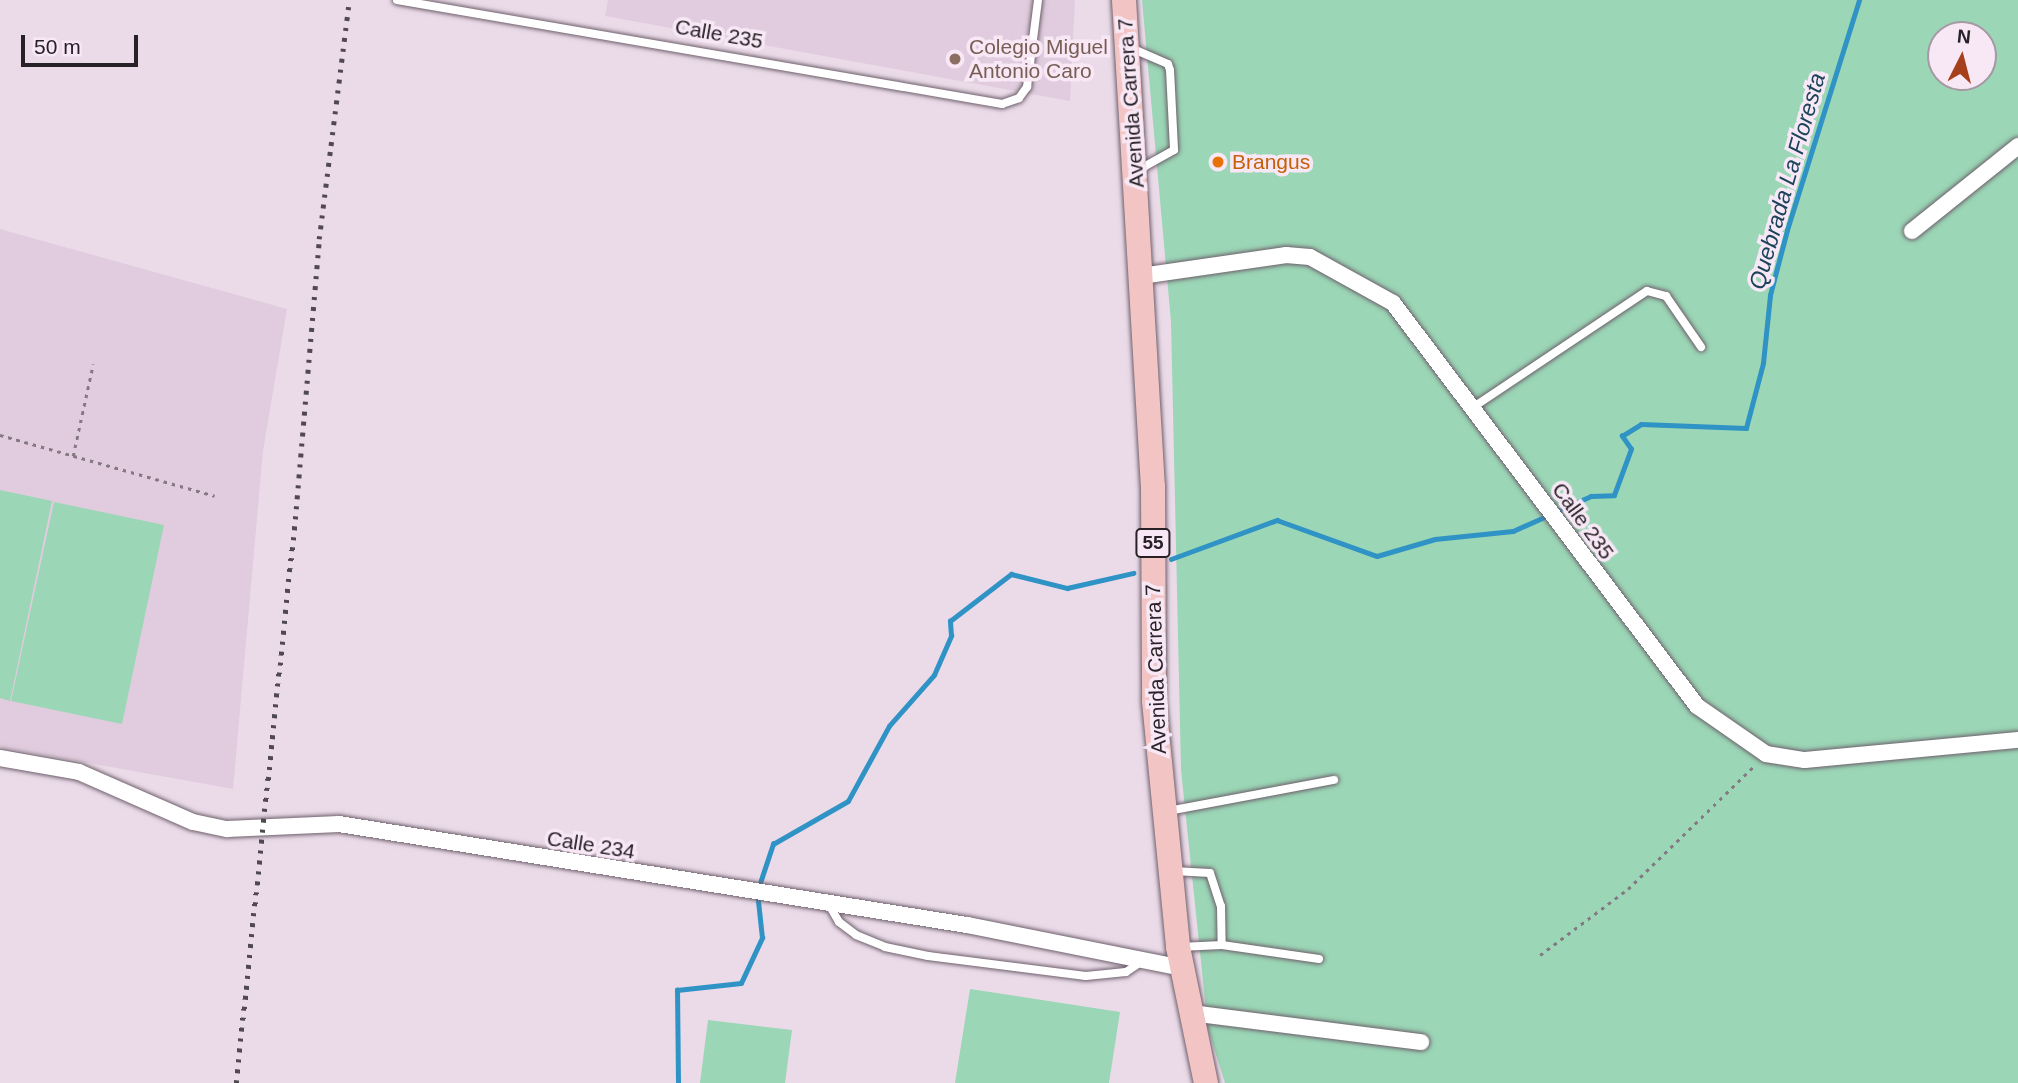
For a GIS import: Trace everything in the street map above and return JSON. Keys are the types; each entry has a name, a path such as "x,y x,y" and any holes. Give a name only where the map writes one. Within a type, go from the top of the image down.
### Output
{"main road":[{"name":"Avenida Carrera 7","path":"1124,0 1137,170 1153,486 1154,701 1163,812 1181,957 1206,1083"}],"street":[{"path":"1912,231 2018,146"},
{"name":"Calle 235","path":"1141,276 1286,255 1310,257 1393,303 1475,406 1560,526 1697,706 1766,754 1805,760 2018,740"},
{"name":"Calle 234","path":"0,758 79,772 193,822 227,830 339,824 828,903 1144,960 1181,957"},
{"path":"1191,1013 1421,1042"}],"lane":[{"name":"Calle 235","path":"397,0 1002,104 1019,98 1027,87 1038,0"},
{"path":"1128,47 1155,56 1170,70 1174,150 1137,170"},
{"path":"1475,406 1647,291 1666,296 1701,347"},
{"path":"1163,812 1334,780"},
{"path":"1170,872 1197,869 1210,873 1216,881 1222,945"},
{"path":"828,903 839,922 856,934 885,947 928,956 1086,976 1126,972 1144,960"},
{"path":"1181,957 1222,945 1319,959"}],"path":[{"path":"73,456 93,364"},
{"path":"0,435 215,496"},
{"path":"1540,955 1628,889 1766,754"}],"shaded area":[{"name":"Colegio Miguel Antonio Caro","path":"608,0 1075,0 1070,101 605,16"},
{"path":"0,229 287,309 263,451 233,789 0,747"}],"green space":[{"path":"1142,0 2018,0 2018,1083 1225,1083 1208,1029 1181,770 1171,322"},
{"path":"0,490 52,501 10,701 0,698"},
{"path":"54,502 164,525 122,724 11,701"},
{"path":"970,989 1120,1012 1109,1083 955,1083"},
{"path":"708,1020 792,1030 785,1083 700,1083"}],"waterway":[{"name":"Quebrada La Floresta","path":"1555,512 1591,496 1614,495 1631,449 1622,436 1641,424 1746,428 1763,363 1770,295 1787,230 1859,0"},
{"name":"Quebrada La Floresta","path":"1171,559 1277,520 1377,556 1435,539 1513,531 1547,516"},
{"name":"Quebrada La Floresta","path":"678,1083 677,990 741,983 762,938 757,892 773,844 848,801 889,726 934,675 951,636 950,621 1011,574 1067,588 1133,573"}],"railway":[{"path":"236,1083 296,509 319,239 349,0"}],"place":[{"name":"Colegio Miguel Antonio Caro","path":"955,59"},
{"name":"Brangus","path":"1218,162"}]}
